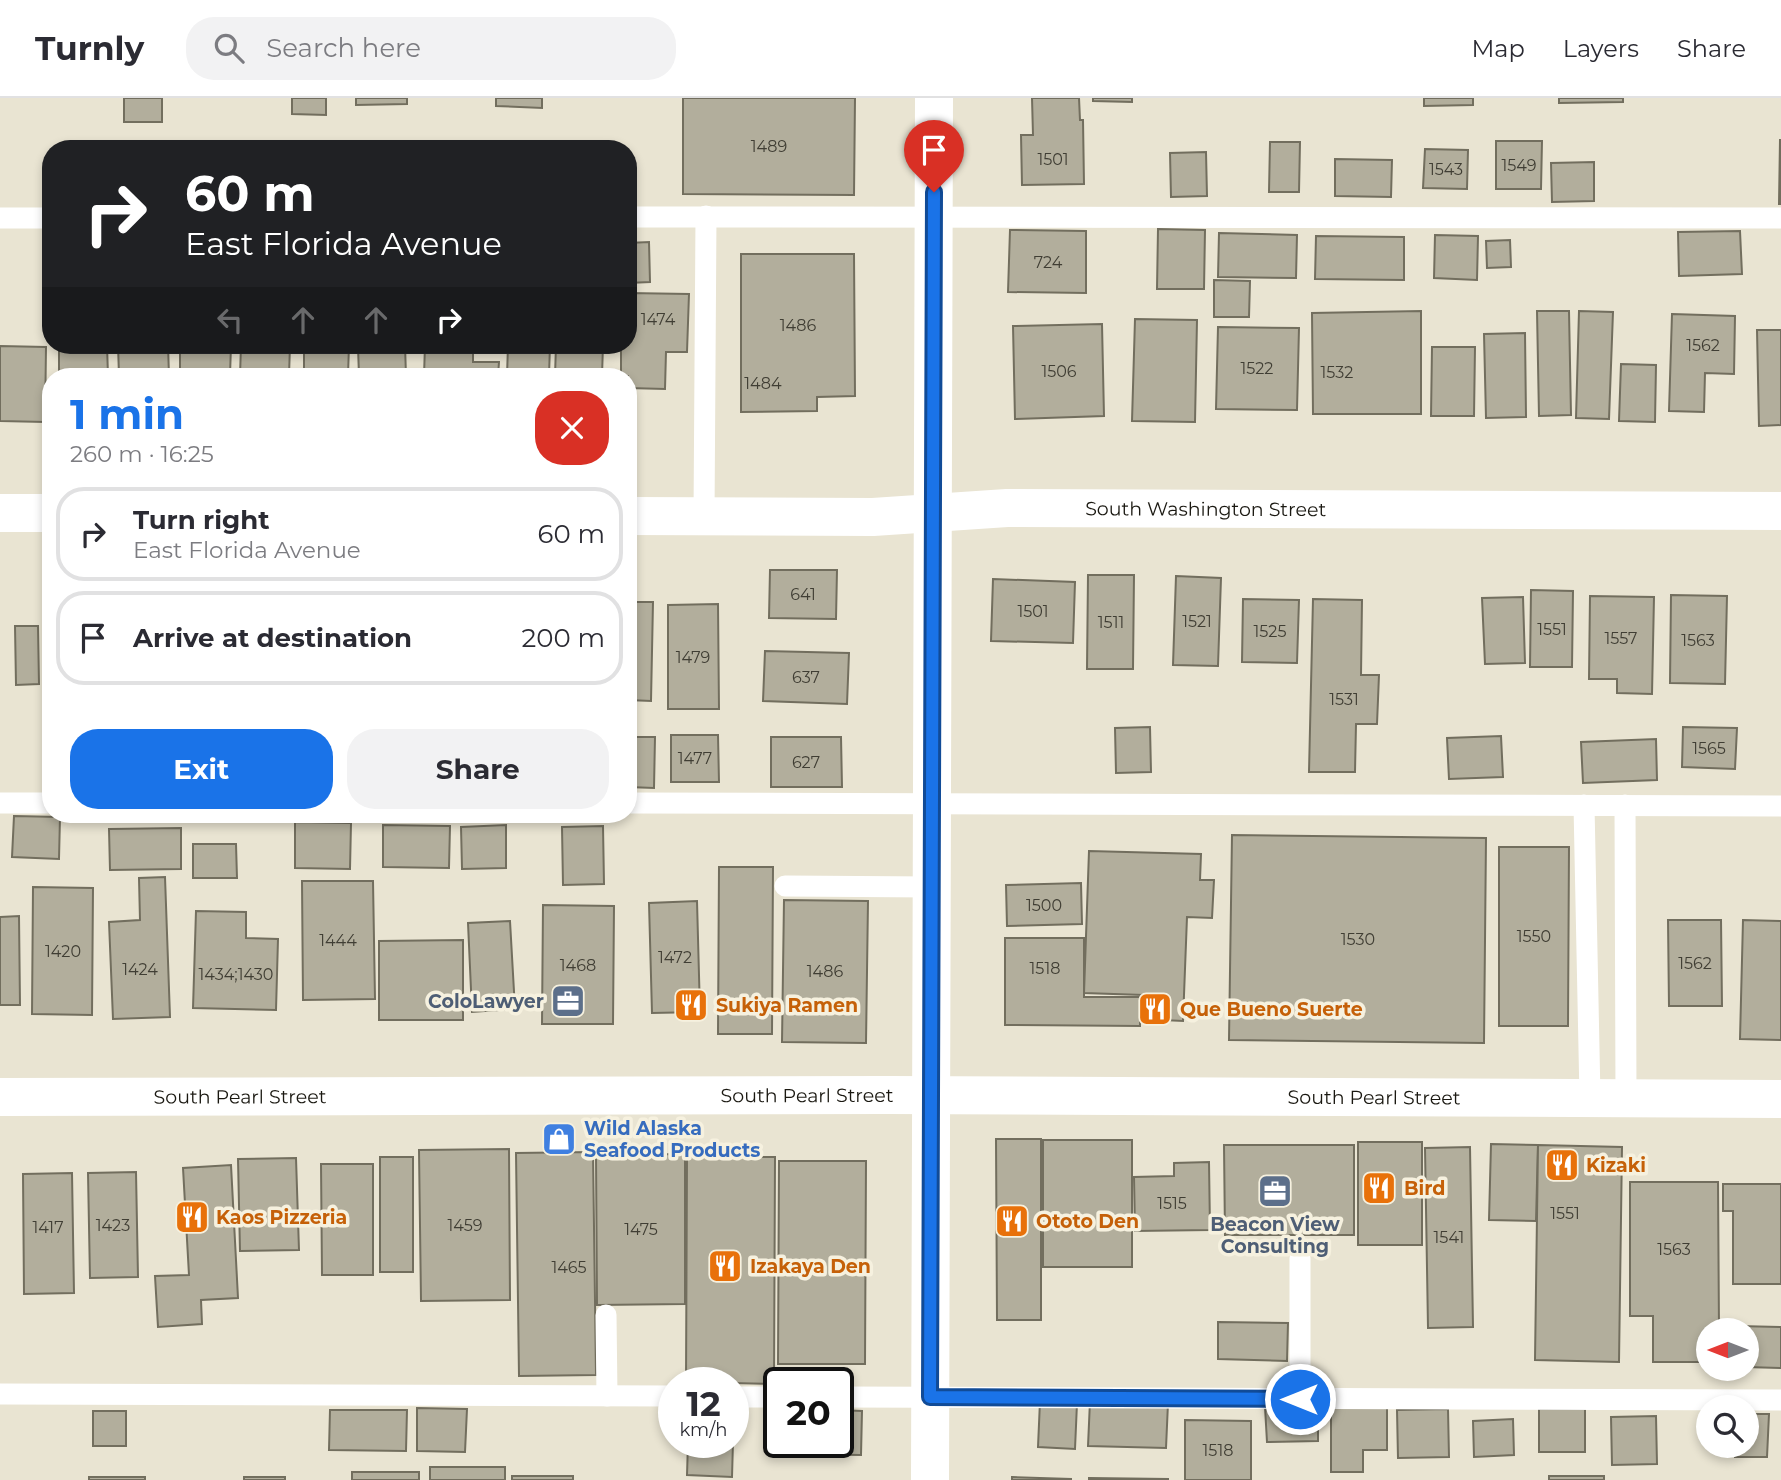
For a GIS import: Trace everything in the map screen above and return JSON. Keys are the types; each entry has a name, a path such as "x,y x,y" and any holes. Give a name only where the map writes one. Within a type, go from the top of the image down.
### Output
{"street":[{"path":"930,1480 934,98"},
{"name":"South Washington Street","path":"637,516 873,517 1007,508 1781,511"},
{"path":"0,513 42,513"},
{"name":"South Pearl Street","path":"0,1097 1781,1099"}],"lane":[{"path":"704,517 706,216"},
{"path":"637,217 1781,218"},
{"path":"0,218 42,218"},
{"path":"0,803 42,803"},
{"path":"637,803 1781,806"},
{"path":"1584,805 1608,1098"},
{"path":"1608,1098 1625,805"},
{"path":"785,886 932,887"},
{"path":"1300,1258 1300,1399"},
{"path":"606,1315 607,1396"},
{"path":"0,1394 658,1396"},
{"path":"854,1397 1781,1401"}],"building":[{"path":"124,98 162,98 162,122 124,122"},
{"path":"292,98 326,98 326,115 292,114"},
{"path":"356,98 407,98 407,104 356,105"},
{"path":"496,98 542,98 542,108 496,106"},
{"path":"683,98 855,98 854,195 683,194"},
{"path":"1032,98 1079,98 1080,120 1083,120 1084,184 1022,185 1021,135 1033,135"},
{"path":"1093,98 1132,98 1132,102 1093,101"},
{"path":"1424,98 1473,98 1473,105 1424,106"},
{"path":"1559,98 1623,98 1623,102 1559,103"},
{"path":"1780,140 1781,204 1779,204"},
{"path":"1496,141 1542,141 1541,189 1496,189"},
{"path":"1270,142 1300,142 1299,192 1269,192"},
{"path":"1425,149 1468,150 1467,189 1423,188"},
{"path":"1206,152 1207,196 1171,197 1170,153"},
{"path":"1335,159 1392,160 1391,197 1335,196"},
{"path":"1594,162 1594,201 1552,202 1551,163"},
{"path":"1158,229 1205,230 1204,289 1157,289"},
{"path":"1010,230 1086,231 1086,293 1008,292"},
{"path":"1740,231 1742,274 1679,276 1678,232"},
{"path":"1219,233 1297,235 1296,278 1218,277"},
{"path":"1435,235 1478,236 1477,280 1434,278"},
{"path":"1316,236 1404,237 1404,280 1315,279"},
{"path":"1510,240 1511,267 1487,268 1486,241"},
{"path":"649,242 650,282 637,283 637,243"},
{"path":"741,254 854,254 855,396 817,397 817,411 741,412"},
{"path":"1214,280 1250,281 1249,317 1214,317"},
{"path":"637,293 689,294 687,352 666,352 665,389 637,388 637,368 621,368 621,354 637,354"},
{"path":"1421,311 1421,414 1313,414 1312,313"},
{"path":"1537,311 1569,311 1571,415 1539,416"},
{"path":"1579,311 1613,312 1609,419 1576,418"},
{"path":"1672,314 1735,316 1734,374 1705,373 1704,412 1669,411"},
{"path":"1135,319 1197,320 1195,422 1132,421"},
{"path":"1102,324 1104,416 1015,419 1013,326"},
{"path":"1218,327 1299,328 1297,410 1216,409"},
{"path":"1757,330 1781,330 1781,425 1759,426"},
{"path":"1525,333 1526,417 1486,418 1484,334"},
{"path":"0,346 42,347 42,354 46,354 46,368 42,368 42,422 0,421"},
{"path":"1432,347 1475,347 1474,416 1431,416"},
{"path":"59,354 107,354 108,368 59,368"},
{"path":"118,354 168,354 169,368 119,368"},
{"path":"180,354 231,354 230,368 180,368"},
{"path":"241,354 290,354 289,368 240,368"},
{"path":"304,354 349,354 348,368 304,368"},
{"path":"358,354 405,354 406,368 359,368"},
{"path":"425,354 473,354 473,362 499,362 499,368 424,368"},
{"path":"508,354 550,354 549,368 507,368"},
{"path":"556,354 603,354 602,368 555,368"},
{"path":"1621,364 1656,365 1655,422 1619,421"},
{"path":"770,570 837,570 836,619 769,618"},
{"path":"1088,575 1134,575 1133,669 1087,669"},
{"path":"1176,576 1221,578 1218,666 1173,665"},
{"path":"993,579 1075,582 1073,643 991,641"},
{"path":"1531,590 1573,591 1572,667 1530,667"},
{"path":"1671,595 1727,596 1725,684 1670,683"},
{"path":"1590,596 1654,597 1652,694 1617,693 1617,679 1589,679"},
{"path":"1523,597 1525,663 1485,664 1482,598"},
{"path":"1243,599 1299,600 1297,663 1242,662"},
{"path":"1313,599 1362,600 1361,675 1379,675 1377,724 1356,724 1355,772 1309,772"},
{"path":"637,602 653,602 651,701 637,700"},
{"path":"718,604 719,709 668,709 668,605"},
{"path":"15,626 38,626 39,684 16,685"},
{"path":"765,651 849,653 847,704 763,701"},
{"path":"1150,727 1151,772 1116,773 1115,728"},
{"path":"1683,727 1737,728 1735,769 1682,767"},
{"path":"671,735 718,735 719,782 671,782"},
{"path":"1501,736 1503,777 1449,779 1447,738"},
{"path":"637,737 655,737 654,788 637,787"},
{"path":"771,737 841,737 842,787 771,787"},
{"path":"1656,739 1657,780 1583,783 1581,742"},
{"path":"14,816 42,817 42,823 60,823 59,859 12,857"},
{"path":"295,823 351,823 350,869 295,868"},
{"path":"383,825 450,826 449,868 383,867"},
{"path":"506,825 506,868 462,869 461,827"},
{"path":"603,826 604,884 563,885 562,827"},
{"path":"181,828 181,869 110,870 109,829"},
{"path":"1232,835 1486,838 1484,1043 1229,1040"},
{"path":"193,844 236,844 237,878 193,878"},
{"path":"1499,847 1569,847 1568,1026 1499,1026"},
{"path":"1089,851 1201,854 1200,880 1214,880 1212,918 1187,917 1183,1021 1142,1019 1143,995 1084,993"},
{"path":"719,867 773,867 772,1034 718,1034"},
{"path":"165,877 170,1017 113,1019 109,922 140,920 139,878"},
{"path":"302,881 373,881 375,999 303,1000"},
{"path":"1081,883 1082,924 1007,926 1006,885"},
{"path":"33,887 93,888 92,1015 32,1014"},
{"path":"784,900 868,901 866,1043 782,1042"},
{"path":"697,901 700,1012 652,1013 649,903"},
{"path":"543,905 614,906 613,1024 542,1024"},
{"path":"196,911 246,912 246,938 278,939 276,1010 193,1008"},
{"path":"19,916 20,1005 0,1005 0,917"},
{"path":"1668,920 1721,920 1722,1006 1669,1006"},
{"path":"1743,920 1781,921 1781,1040 1740,1039"},
{"path":"510,921 515,1009 472,1012 468,923"},
{"path":"1005,938 1084,938 1084,997 1140,997 1140,1026 1005,1025"},
{"path":"463,940 463,1020 379,1020 379,941"},
{"path":"996,1139 1041,1139 1041,1320 997,1320"},
{"path":"1043,1140 1132,1140 1132,1267 1043,1267"},
{"path":"1358,1142 1422,1142 1422,1245 1358,1245"},
{"path":"1491,1144 1538,1145 1536,1221 1489,1220"},
{"path":"1224,1145 1354,1145 1354,1235 1225,1235"},
{"path":"1538,1145 1622,1147 1619,1362 1535,1360"},
{"path":"1470,1147 1473,1327 1428,1328 1425,1148"},
{"path":"509,1149 510,1300 421,1301 419,1150"},
{"path":"593,1152 596,1375 519,1376 516,1153"},
{"path":"685,1154 685,1304 597,1305 596,1155"},
{"path":"380,1157 413,1157 413,1272 380,1272"},
{"path":"687,1157 775,1157 774,1367 763,1367 763,1384 749,1383 749,1367 686,1367"},
{"path":"296,1158 299,1250 240,1251 238,1159"},
{"path":"779,1161 866,1161 865,1364 778,1364"},
{"path":"1209,1162 1210,1230 1135,1231 1134,1177 1174,1176 1174,1163"},
{"path":"321,1164 373,1164 373,1275 322,1275"},
{"path":"231,1165 238,1298 201,1300 202,1324 158,1327 155,1276 189,1275 183,1168"},
{"path":"136,1172 138,1277 90,1278 88,1173"},
{"path":"72,1173 74,1293 24,1294 23,1174"},
{"path":"1630,1182 1718,1182 1719,1318 1696,1318 1696,1362 1653,1362 1653,1316 1630,1316"},
{"path":"1723,1184 1781,1184 1781,1284 1733,1284 1733,1211 1723,1211"},
{"path":"1218,1322 1288,1323 1287,1361 1218,1359"},
{"path":"1759,1326 1781,1327 1781,1368 1759,1367"},
{"path":"1040,1401 1077,1403 1075,1449 1038,1447"},
{"path":"1090,1401 1168,1403 1166,1448 1088,1446"},
{"path":"1331,1405 1387,1405 1387,1450 1363,1450 1363,1472 1331,1472"},
{"path":"1318,1406 1318,1441 1267,1442 1265,1407"},
{"path":"417,1408 467,1409 465,1452 417,1451"},
{"path":"1448,1409 1449,1457 1398,1458 1397,1410"},
{"path":"1539,1409 1585,1409 1585,1452 1539,1452"},
{"path":"330,1410 407,1410 406,1451 329,1450"},
{"path":"93,1411 126,1411 126,1446 93,1446"},
{"path":"854,1411 862,1411 861,1455 854,1455"},
{"path":"1759,1414 1769,1414 1767,1457 1759,1457"},
{"path":"1656,1416 1657,1464 1612,1465 1611,1417"},
{"path":"1513,1419 1514,1455 1474,1457 1473,1421"},
{"path":"1185,1420 1251,1421 1251,1480 1185,1480"},
{"path":"688,1458 733,1458 732,1477 687,1475"},
{"path":"430,1467 505,1467 505,1480 430,1480"},
{"path":"352,1472 419,1472 419,1480 352,1480"},
{"path":"512,1476 573,1476 573,1480 512,1480"},
{"path":"1549,1476 1604,1476 1604,1480 1549,1480"},
{"path":"89,1477 145,1477 145,1480 89,1480"},
{"path":"244,1477 285,1477 285,1480 244,1480"},
{"path":"1012,1477 1071,1479 1071,1480 1012,1480"},
{"path":"1168,1479 1168,1480 1089,1480"}],"place":[{"name":"ColoLawyer","path":"568,1001"},
{"name":"Sukiya Ramen","path":"691,1005"},
{"name":"Que Bueno Suerte","path":"1155,1009"},
{"name":"Wild Alaska Seafood Products","path":"559,1139"},
{"name":"Kizaki","path":"1562,1165"},
{"name":"Bird","path":"1379,1188"},
{"name":"Beacon View Consulting","path":"1275,1191"},
{"name":"Kaos Pizzeria","path":"192,1217"},
{"name":"Ototo Den","path":"1012,1221"},
{"name":"Izakaya Den","path":"725,1266"}],"route":[{"path":"934,192 930,1397 1300,1399"}]}
